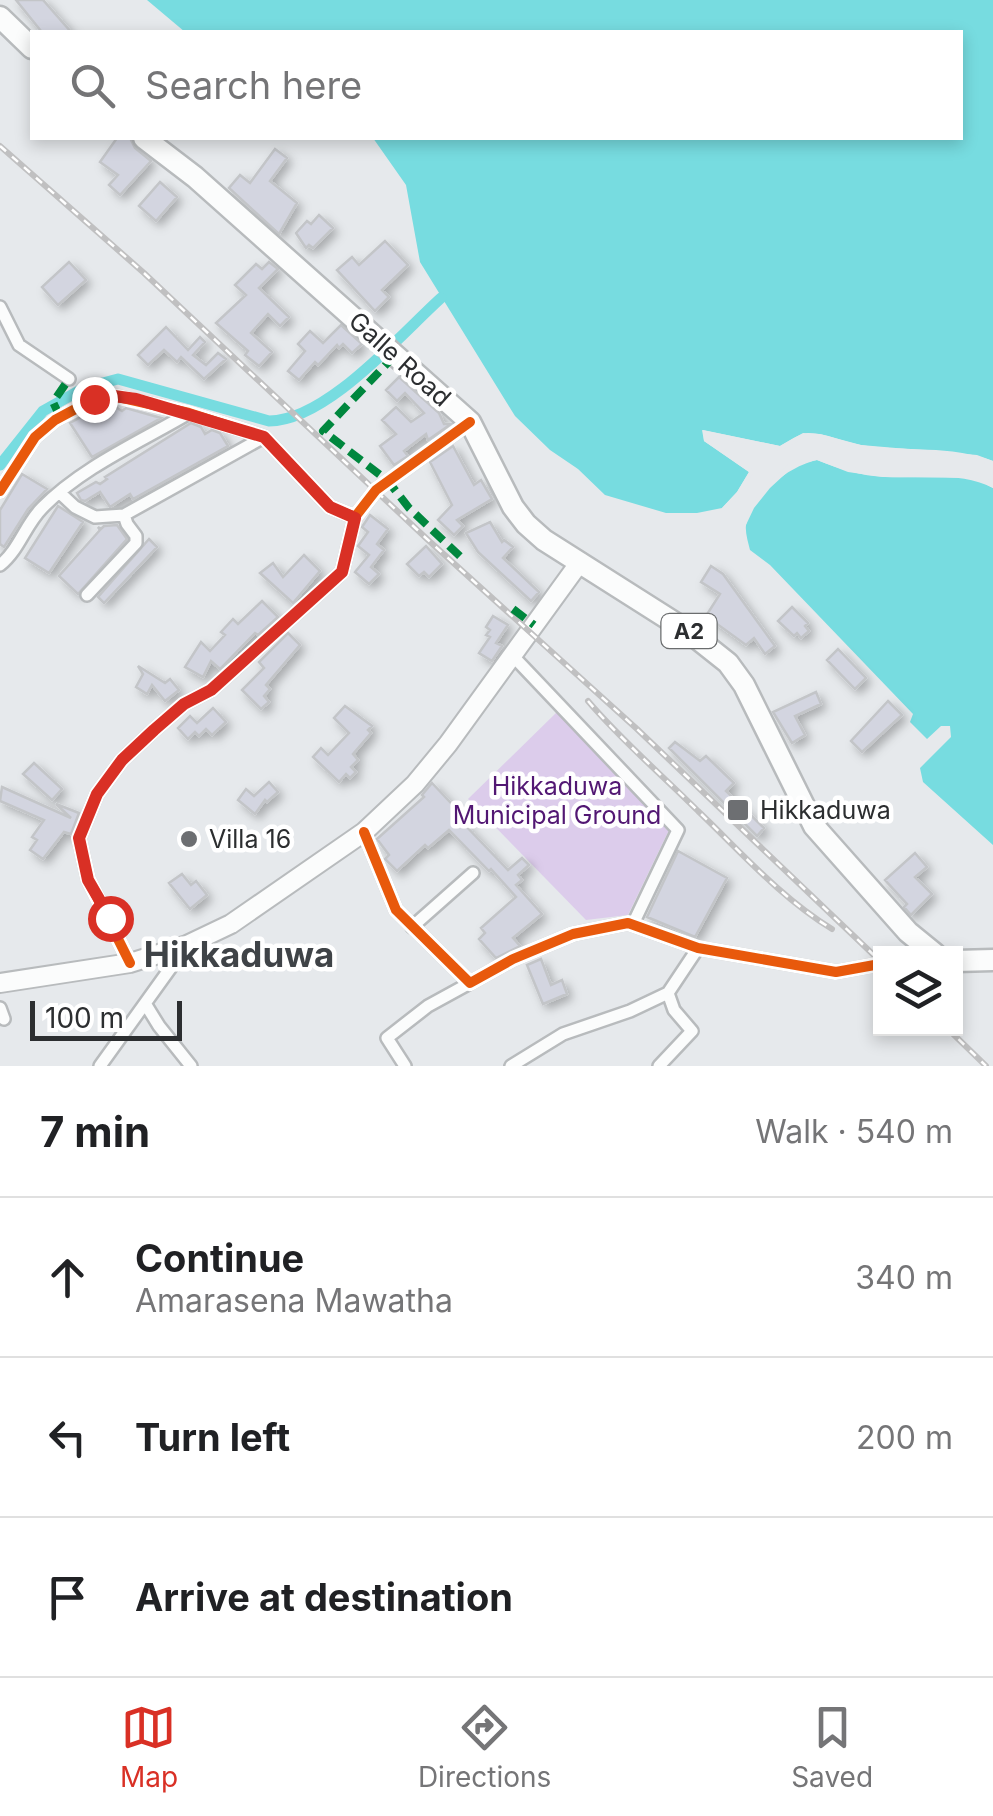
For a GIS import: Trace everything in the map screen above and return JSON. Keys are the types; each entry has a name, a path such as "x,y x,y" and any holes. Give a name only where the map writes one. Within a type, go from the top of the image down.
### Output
{"highway":[{"path":"0,17 30,46"},
{"name":"Galle Road","path":"147,140 195,177 470,422 526,524 689,632 735,670 814,826 919,946"},
{"path":"963,961 993,960"}],"main road":[{"path":"0,983 130,963 187,945 231,924 364,832 415,784 580,562"}],"street":[{"path":"0,307 20,345 69,379"},
{"path":"0,490 35,437 55,420 94,399 114,396 189,413 264,437 330,507 355,518"},
{"path":"0,565 11,556 40,510 60,493 189,413"},
{"path":"130,963 88,880 79,838 97,794 122,760 154,730 184,704 211,690 342,572 355,518 376,490 470,422"},
{"path":"60,493 75,507 95,517 124,515 264,437"},
{"path":"88,595 136,544 136,536 124,515"},
{"path":"512,655 678,830 632,924"},
{"path":"364,832 396,910 470,983"},
{"path":"412,927 473,873"},
{"path":"405,1066 386,1038 428,1006 512,959 573,934 605,926 632,924 698,948 836,972 873,965"},
{"path":"100,1066 187,945"},
{"path":"511,1066 563,1034 668,993 698,948"},
{"path":"659,1066 692,1031 674,1010 668,993"},
{"path":"146,1005 192,1066"}],"green space":[{"name":"Hikkaduwa Municipal Ground","path":"558,711 670,828 628,915 586,920 468,799"}],"water":[{"path":"147,0 993,0 993,461 961,453 861,445 815,433 780,446 703,430 704,441 749,472 722,508 666,513 605,495 515,416 420,262 406,185 374,140 963,140 963,30 183,30"},
{"path":"817,460 867,475 967,479 993,488 993,845 923,782 920,768 951,737 950,726 941,726 927,739 910,722 913,714 770,565 750,550 746,525 756,503 784,475"}],"pier":[{"path":"702,430 780,446 803,433 820,434 861,445 977,455 993,461 993,466 923,453 860,450 819,439 804,438 780,451 708,436 754,471 741,495 726,511 722,508 749,472 704,441"},
{"path":"816,456 849,467 883,472 976,474 993,482 993,488 974,478 883,477 848,472 817,460 795,465 770,488 745,527 741,524 766,485 792,461"}],"building":[{"path":"16,0 43,0 69,30 40,30"},
{"path":"116,140 131,140 151,161 120,195 109,185 118,175 100,162"},
{"path":"275,149 287,158 270,181 297,203 279,234 229,188 240,175 250,183"},
{"path":"160,182 177,197 156,221 139,206"},
{"path":"319,215 333,228 313,248 306,248 296,233"},
{"path":"385,241 408,265 382,290 389,297 375,311 337,270 352,257 359,265"},
{"path":"69,262 86,280 58,305 42,287"},
{"path":"269,262 278,269 259,288 289,317 280,326 268,314 251,333 272,352 259,366 216,323 246,295 235,285 256,264 262,269"},
{"path":"341,325 362,344 352,353 343,344 339,348 337,345 299,380 288,371 305,351 298,344 310,331 323,343"},
{"path":"166,327 188,350 200,337 205,342 193,355 206,365 218,353 226,359 204,379 181,357 177,362 164,350 148,365 138,355"},
{"path":"399,377 439,413 444,424 451,424 428,440 426,434 404,451 408,456 394,465 380,446 396,434 382,420 396,407 411,422 424,413 405,393 397,401 386,390"},
{"path":"114,406 161,418 92,457 70,423 97,408 102,411"},
{"path":"191,423 201,427 205,434 212,430 220,433 228,446 133,499 130,494 110,507 100,492 81,500 77,493 96,482 100,484 105,477"},
{"path":"453,446 474,485 481,480 492,499 457,520 463,526 454,535 438,520 452,505 430,462"},
{"path":"22,474 47,489 28,509 4,547 0,544 0,510"},
{"path":"58,506 83,522 49,573 25,558"},
{"path":"370,515 388,529 377,544 384,550 371,567 379,574 369,584 355,572 369,555 358,546 368,532 362,527"},
{"path":"490,522 502,542 513,547 503,558 539,592 531,601 478,552 466,533"},
{"path":"117,525 127,539 78,594 59,576 100,530 98,527"},
{"path":"149,539 157,547 104,603 98,597"},
{"path":"426,546 442,564 429,577 424,572 419,576 407,564"},
{"path":"304,555 320,571 293,603 260,573 273,563 283,577"},
{"path":"711,566 723,574 775,646 765,654 754,638 746,645 706,616 720,594 701,582"},
{"path":"262,601 278,617 258,635 255,633 220,669 211,661 203,677 185,667 201,642 210,651 233,619 238,624"},
{"path":"792,607 808,623 805,626 809,631 801,638 778,621"},
{"path":"493,616 508,625 496,643 502,646 492,661 479,653 490,637 486,627"},
{"path":"288,633 300,645 266,685 270,689 264,696 269,702 261,709 242,690 264,668 259,662"},
{"path":"838,649 866,678 855,689 827,660"},
{"path":"138,666 165,683 170,679 179,690 165,701 152,685 147,694 136,687 143,674"},
{"path":"816,692 821,704 795,716 805,735 792,743 773,712"},
{"path":"888,701 902,715 862,752 851,741"},
{"path":"345,706 372,726 368,730 371,733 353,754 358,760 351,767 356,772 350,778 346,774 339,782 313,757 321,748 328,755 349,733 334,718"},
{"path":"213,708 226,722 212,735 206,729 188,739 178,728 190,716 197,723"},
{"name":"Hikkaduwa","path":"675,742 700,761 706,756 734,783 726,791 764,828 757,836 669,748"},
{"path":"34,763 62,789 52,800 23,774"},
{"path":"269,782 278,792 265,800 255,814 238,800 246,789 254,796"},
{"path":"432,783 465,818 462,822 508,870 522,858 529,865 518,875 522,880 516,885 542,914 513,938 520,946 496,958 479,939 485,933 481,928 516,897 491,869 449,830 428,848 425,845 397,871 385,859 389,855 377,839 424,797"},
{"path":"2,787 71,818 56,804 79,813 71,834 64,832 43,859 30,850 37,840 32,837 44,820 0,801"},
{"path":"678,851 727,878 695,937 647,917"},
{"path":"915,853 927,867 915,877 932,894 911,915 904,907 907,904 885,880"},
{"path":"182,874 191,885 196,881 207,895 190,909 169,883"},
{"path":"541,959 551,985 562,980 567,994 543,1004 527,965"}],"waterway":[{"path":"0,465 43,411 84,388 118,379 269,421 291,417 314,407 361,374 441,298"}],"railway":[{"path":"0,146 144,273 427,539 637,729 873,954"},
{"path":"588,701 762,874 832,929"},
{"path":"955,1036 986,1066"}],"marked path":[{"path":"395,355 323,431 388,481 409,508 465,561"},
{"path":"60,417 53,402 69,379"},
{"path":"513,609 534,625"}],"cycle path":[{"path":"0,491 35,437 55,420 94,399 114,396 189,413 264,437 330,507 355,517"},
{"path":"130,963 88,879 79,838 97,794 122,760 154,730 184,704 211,690 342,572 355,517 376,490 470,422"},
{"path":"364,832 396,910 470,983 513,959 573,934 628,923 698,948 836,972 873,965"}],"place":[{"name":"Hikkaduwa","path":"738,810"},
{"name":"Villa 16","path":"189,839"}],"district":[{"name":"Hikkaduwa","path":"239,954"}],"route":[{"path":"94,399 136,399 264,437 330,507 355,518 342,572 211,690 184,704 154,730 122,760 97,794 79,838 88,880 110,918"}]}
